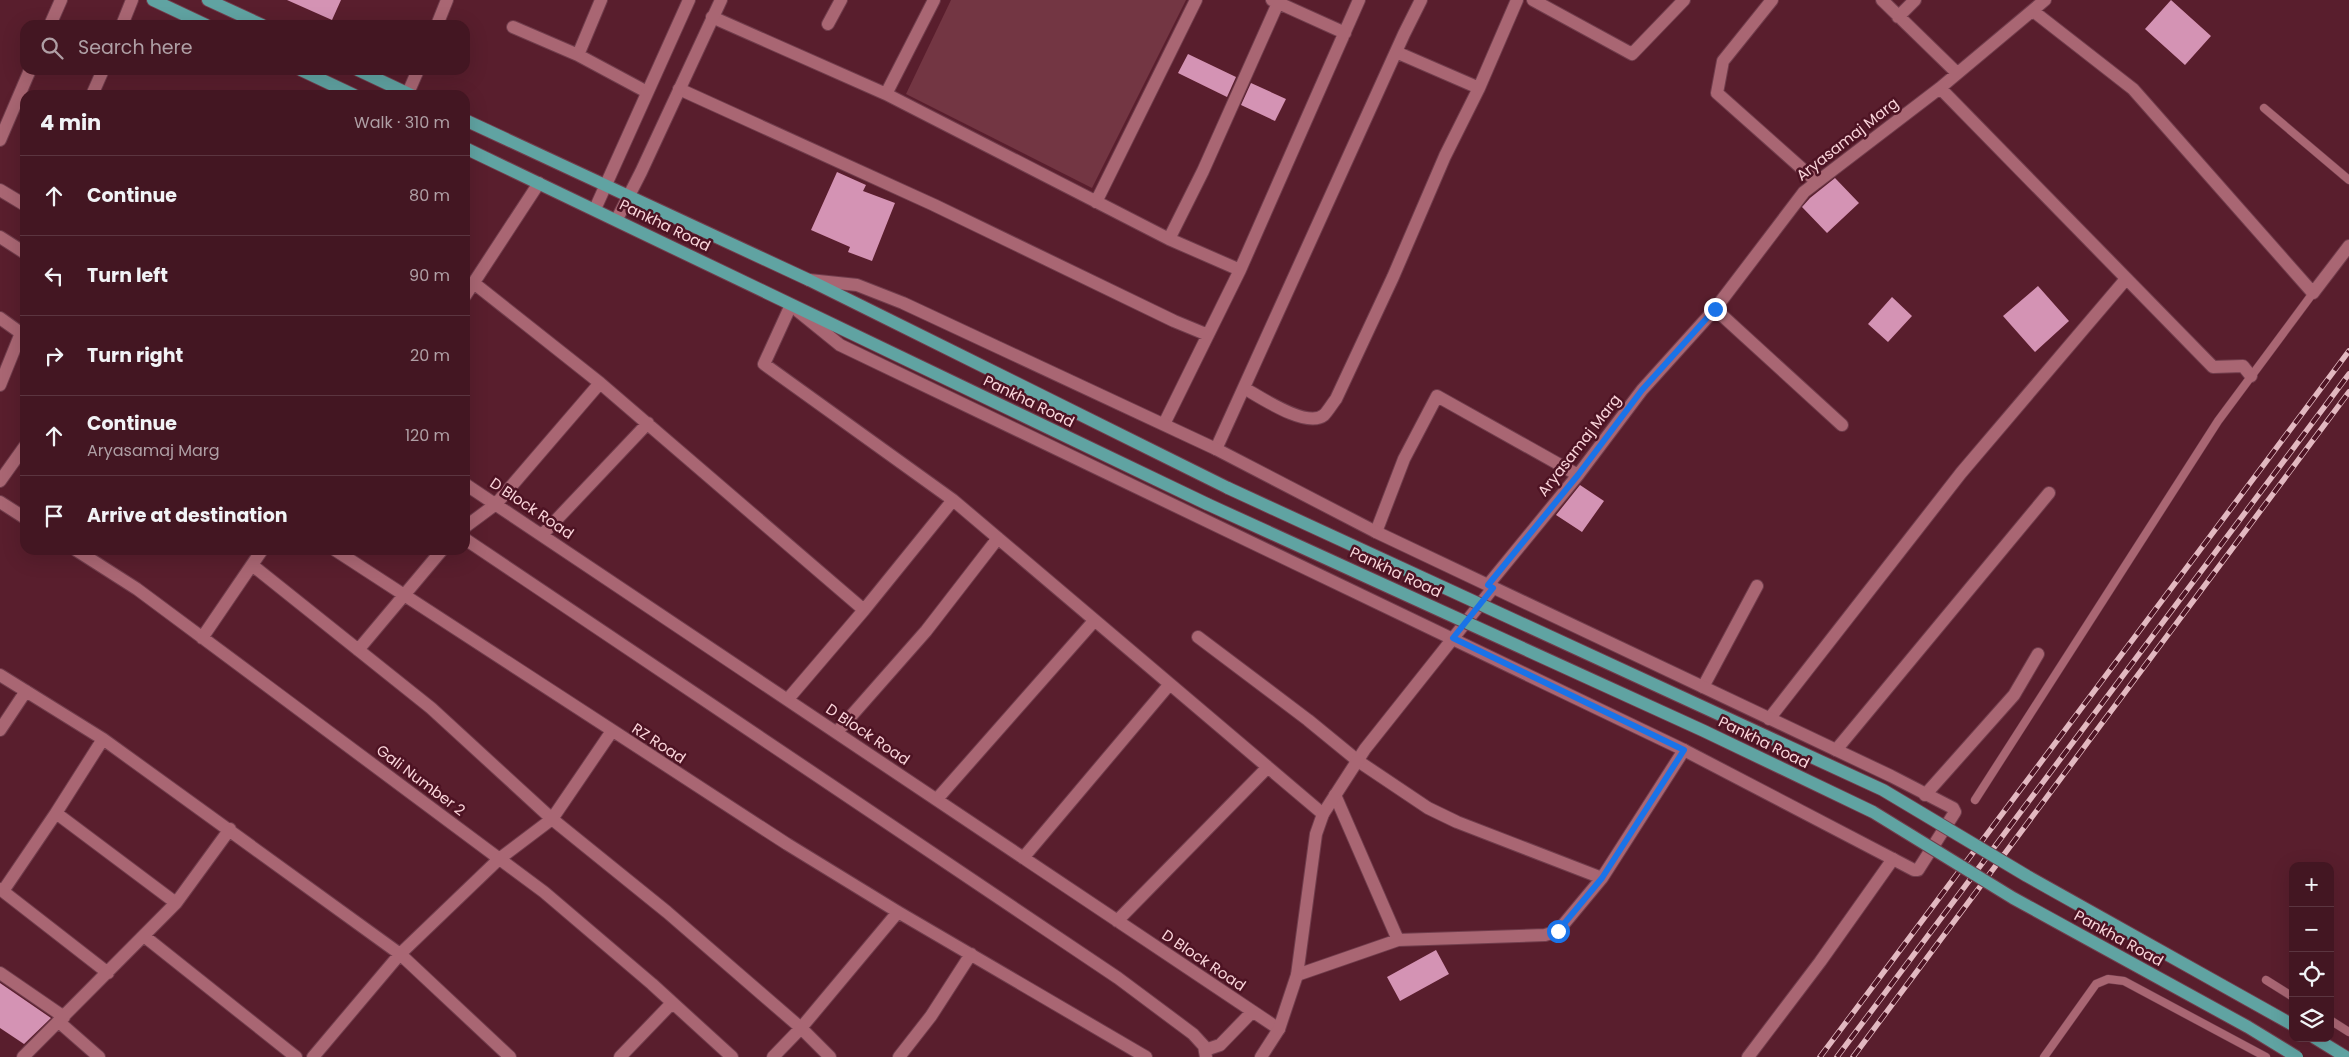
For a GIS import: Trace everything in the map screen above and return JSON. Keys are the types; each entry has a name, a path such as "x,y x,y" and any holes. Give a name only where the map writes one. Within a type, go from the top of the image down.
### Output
{"main road":[{"path":"153,0 195,20"},
{"path":"208,0 226,4 253,20"},
{"path":"312,75 343,90"},
{"path":"369,75 400,90"},
{"name":"Pankha Road","path":"470,122 627,197 810,280 1228,488 1883,790 2028,876 2289,1023"},
{"name":"Pankha Road","path":"470,150 617,219 791,305 1208,504 1704,731 1873,812 2013,898 2297,1057"},
{"path":"2322,1042 2346,1057"}],"street":[{"path":"52,20 61,0"},
{"path":"124,20 132,0"},
{"path":"439,20 448,0"},
{"path":"578,55 601,0"},
{"path":"595,209 689,0"},
{"path":"617,219 641,172 720,0"},
{"path":"828,24 841,0"},
{"path":"886,94 934,0"},
{"path":"1096,202 1196,0"},
{"path":"1164,424 1240,270 1359,0"},
{"path":"1216,449 1421,0"},
{"path":"1244,388 1289,413 1309,419 1323,416 1336,399 1393,277 1445,156 1479,88 1517,0"},
{"path":"1533,0 1632,54 1684,0"},
{"path":"1772,0 1723,61 1716,93 1817,182"},
{"path":"1882,0 1957,73"},
{"path":"1898,17 1915,0"},
{"name":"Aryasamaj Marg","path":"1261,1057 1279,1029 1297,974 1316,834 1322,814 1358,761 1642,390 1715,309 1804,192 1940,88 2045,0"},
{"path":"1169,238 1203,170 1275,1 1345,33"},
{"path":"2033,11 2133,89 2313,293 2349,246"},
{"path":"712,17 886,94 1096,202 1240,270"},
{"path":"513,27 578,55 647,92"},
{"path":"1396,52 1479,88"},
{"path":"21,90 28,75"},
{"path":"94,90 101,75"},
{"path":"410,90 416,75"},
{"path":"1940,88 2213,367 2243,366 2251,376"},
{"path":"679,89 934,205 1208,335"},
{"path":"0,140 20,93"},
{"path":"470,290 539,183"},
{"path":"0,190 20,202"},
{"path":"0,237 20,250"},
{"path":"1769,719 1961,474 2126,279"},
{"path":"810,280 857,285 903,303 1164,424 1376,532 1836,750 1953,808 1955,812 1918,870 1914,870 1684,750 840,345 791,305 764,364 953,500 1322,814"},
{"path":"475,284 648,423 864,610"},
{"path":"1715,309 1842,425"},
{"path":"0,318 20,333"},
{"path":"0,385 20,342"},
{"path":"470,523 496,504 600,383"},
{"path":"1376,532 1404,460 1437,396 1578,475"},
{"path":"542,535 648,423"},
{"path":"0,481 20,453"},
{"name":"D Block Road","path":"470,487 1279,1029"},
{"path":"1836,750 2049,493"},
{"path":"788,699 864,610 953,500"},
{"path":"0,502 20,515"},
{"path":"836,732 926,631 998,538"},
{"path":"470,542 1118,978 1193,1034 1206,1054 1220,1045 1252,1012"},
{"name":"Gali Number 2","path":"84,555 136,589 544,892 732,1057"},
{"path":"202,638 259,555"},
{"name":"RZ Road","path":"343,555 779,839 898,912 1146,1057"},
{"path":"358,650 438,555"},
{"path":"252,565 431,708 552,819 667,912 800,1028 830,1057"},
{"path":"1703,687 1757,586"},
{"path":"937,799 1094,621"},
{"path":"1198,637 1308,720 1358,761 1428,808 1457,822 1602,878"},
{"path":"1925,795 2014,695 2038,654"},
{"path":"0,675 103,738 400,954 510,1057"},
{"path":"1024,858 1169,685"},
{"path":"0,730 26,691"},
{"path":"314,1057 400,954 499,858 552,819 612,731"},
{"path":"103,738 56,813 1,890 108,973"},
{"path":"1297,974 1398,940 1545,935 1558,931 1602,878 1684,750"},
{"path":"1118,921 1267,768"},
{"path":"1335,795 1398,940"},
{"path":"56,813 176,903"},
{"path":"24,1057 176,903 230,829"},
{"path":"1748,1057 1820,962 1893,859"},
{"path":"773,1057 800,1028 898,912"},
{"path":"144,936 296,1057"},
{"path":"899,1057 931,1016 971,954"},
{"path":"0,974 61,1020 99,1057"},
{"path":"620,1057 672,1003"}],"lane":[{"path":"2264,108 2349,180"},
{"path":"1975,800 2212,429 2313,293"},
{"path":"2044,1057 2096,984 2108,979 2124,981 2266,1057"},
{"path":"2266,980 2289,994"},
{"path":"2334,1023 2349,1032"}],"shaded area":[{"path":"951,0 1186,0 1092,188 906,94"}],"building":[{"path":"287,0 341,0 332,20"},
{"path":"2171,0 2211,36 2185,65 2145,29"},
{"path":"1188,54 1236,77 1227,97 1178,73"},
{"path":"1251,83 1286,99 1275,121 1241,105"},
{"path":"837,172 866,185 863,191 895,203 872,261 848,252 850,247 811,230"},
{"path":"1835,178 1859,203 1827,233 1802,207"},
{"path":"2038,286 2069,321 2035,352 2003,316"},
{"path":"1892,297 1912,316 1888,342 1868,324"},
{"path":"1580,485 1604,501 1582,532 1556,515"},
{"path":"1436,950 1449,974 1400,1001 1387,977"},
{"path":"0,983 51,1018 24,1044 0,1028"}],"railway":[{"path":"1820,1057 2349,351"},
{"path":"1837,1057 2349,374"},
{"path":"1853,1057 2349,392"}],"route":[{"path":"1558,931 1602,878 1684,750 1453,638 1493,588 1488,585 1578,475 1642,390 1715,309"}]}
